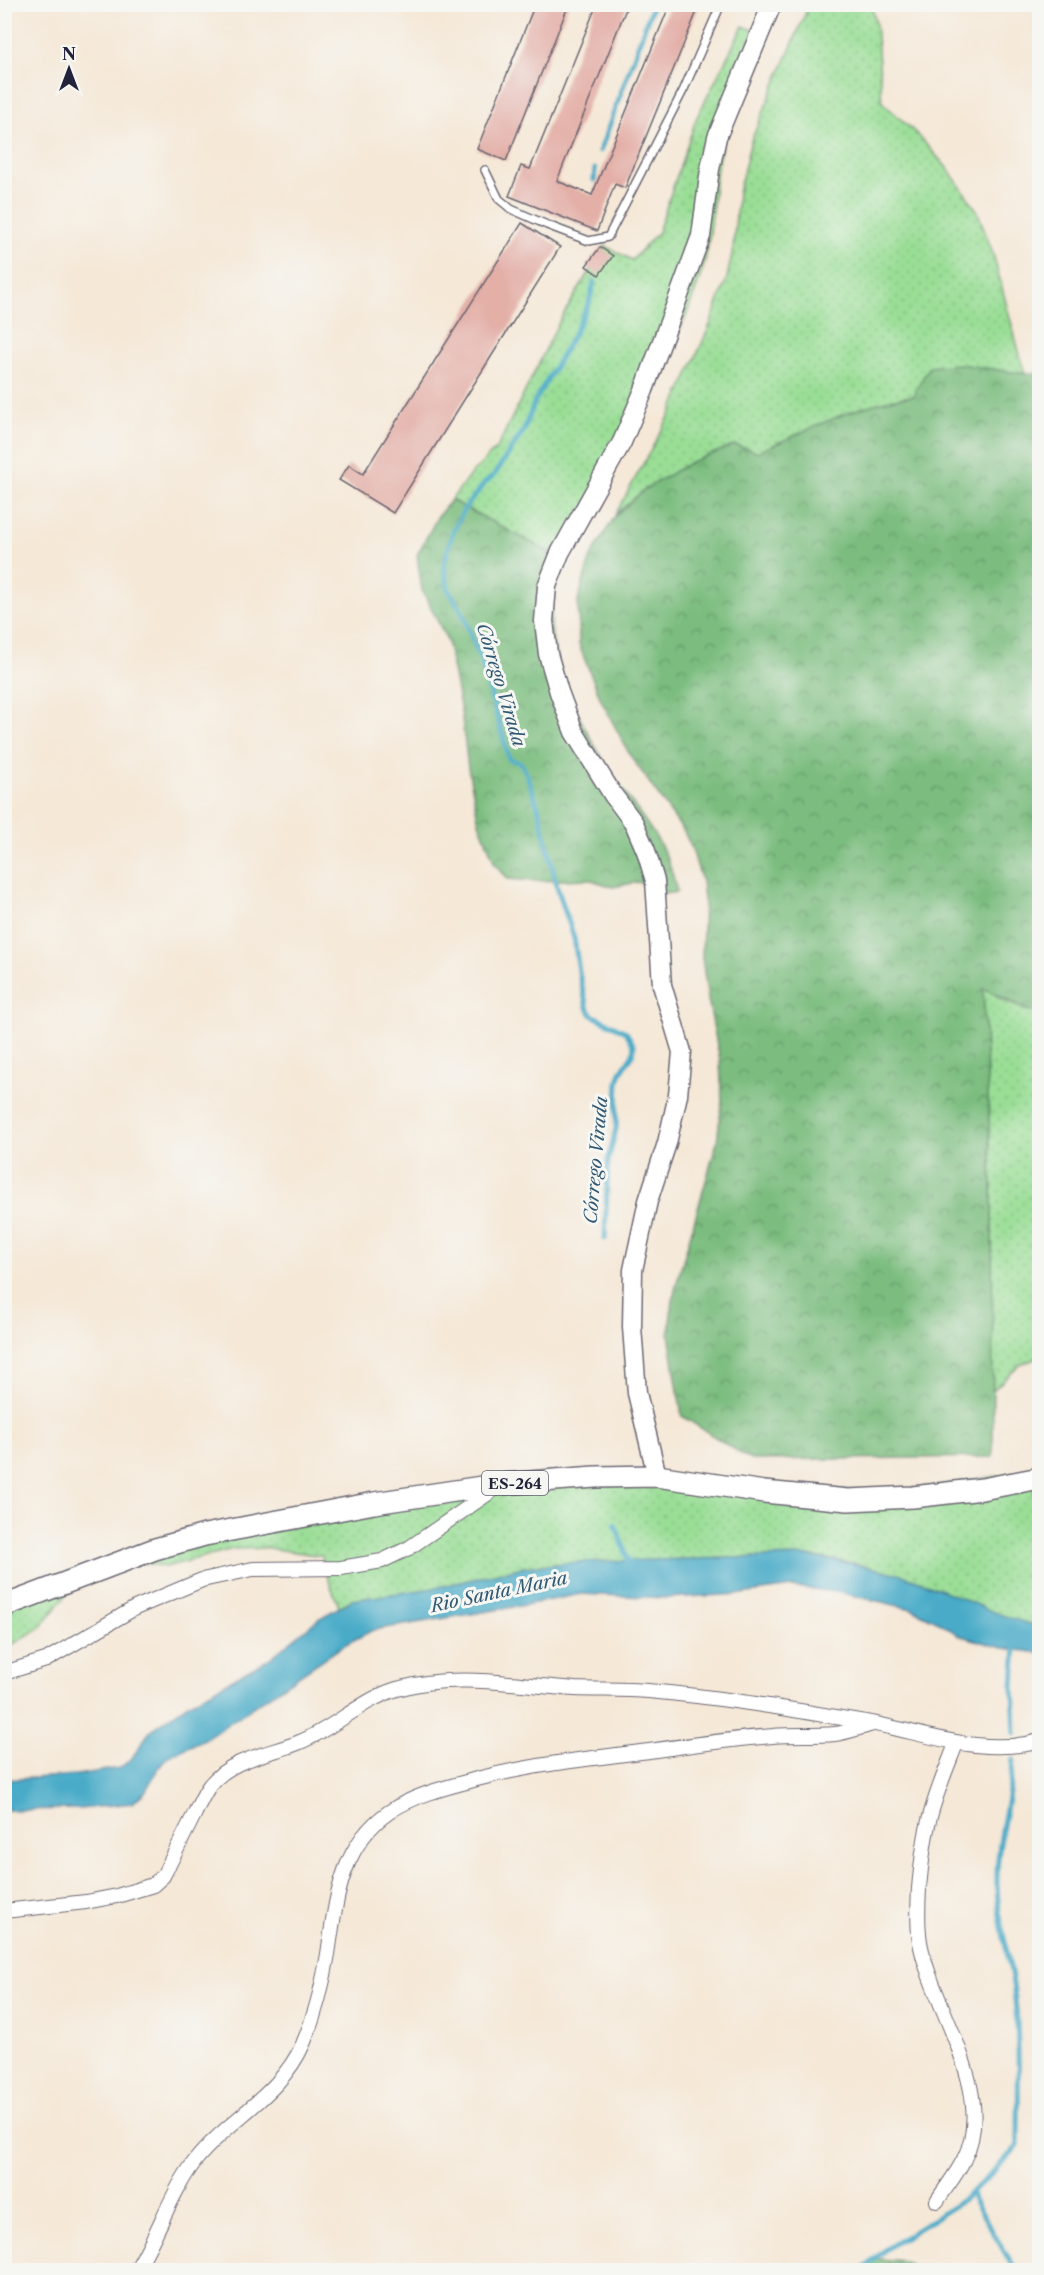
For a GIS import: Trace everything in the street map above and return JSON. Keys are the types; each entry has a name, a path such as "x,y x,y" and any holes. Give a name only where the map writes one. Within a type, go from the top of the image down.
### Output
{"main road":[{"name":"ES-264","path":"4,1606 155,1549 205,1534 374,1503 502,1484 595,1477 657,1476 764,1492 848,1500 913,1497 982,1489 1040,1478"}],"street":[{"path":"657,1476 637,1393 632,1327 633,1270 648,1201 667,1143 678,1095 682,1052 662,986 655,881 646,850 634,823 613,795 574,732 548,654 544,621 547,586 560,553 622,442 644,390 701,236 710,169 717,137 772,4"},
{"path":"4,1673 46,1660 135,1608 202,1580 253,1569 341,1568 382,1562 409,1548 502,1484"},
{"path":"4,1911 86,1902 125,1894 153,1885 163,1876 208,1786 221,1773 246,1759 301,1742 334,1724 351,1710 382,1695 422,1683 474,1680 577,1689 646,1690 877,1724 956,1744 1007,1747 1040,1741"},
{"path":"136,2271 149,2250 182,2182 196,2160 220,2135 273,2088 296,2059 304,2042 320,1990 340,1881 353,1853 369,1830 390,1811 460,1783 555,1762 772,1736 837,1734 877,1724"},
{"path":"938,2201 965,2158 972,2136 973,2113 969,2078 927,1971 920,1941 917,1912 928,1824 956,1744"}],"lane":[{"path":"485,170 500,199 511,209 589,241 608,237 684,88 721,4"}],"green space":[{"path":"809,5 871,5 876,23 882,102 919,136 948,169 977,210 993,254 1025,374 959,364 915,396 903,397 757,452 735,445 645,489 615,515 670,415 710,325 727,278 733,249 738,193 751,141"},
{"path":"743,26 767,35 739,97 722,146 716,176 708,247 701,274 688,311 656,384 562,559 451,500 471,474 497,448 560,320 605,246 632,260 658,232 696,119"},
{"path":"959,364 1026,374 1040,372 1039,1012 1032,1012 983,988 992,1188 993,1457 751,1460 682,1416 669,1334 675,1289 717,1142 722,1101 720,1060 702,958 704,899 702,882 684,832 630,755 601,700 579,645 578,600 591,556 615,516 645,489 691,462 735,445 757,452 854,410 915,396 929,367"},
{"path":"451,500 562,559 552,599 551,613 552,636 564,683 599,753 663,850 669,862 677,892 663,894 639,882 613,887 588,879 536,881 508,879 495,864 479,822 447,640 422,590 417,555 438,516"},
{"path":"983,987 1018,1007 1040,1012 1039,1357 1020,1365 991,1392 992,1188"},
{"path":"1030,1471 1039,1520 1039,1626 1011,1619 910,1578 854,1563 807,1556 578,1562 524,1567 435,1588 352,1600 339,1607 325,1571 322,1556 268,1548 233,1549 165,1567 132,1560 106,1566 65,1596 40,1628 5,1649 5,1609 97,1565 510,1484 900,1491"},
{"path":"878,2259 904,2261 918,2270 855,2270"}],"water":[{"name":"Rio Santa Maria","path":"807,1556 898,1574 1022,1622 1039,1626 1039,1653 1003,1648 958,1635 941,1623 912,1609 838,1592 792,1587 742,1594 667,1598 581,1594 373,1630 346,1644 207,1738 167,1757 145,1792 132,1803 80,1809 5,1810 5,1780 76,1775 120,1768 132,1758 150,1731 188,1704 269,1659 318,1619 352,1600 435,1588 524,1567 578,1562"}],"building":[{"path":"535,4 569,4 506,161 477,149"},
{"path":"597,4 628,4 557,181 592,195 670,4 700,4 625,188 615,184 597,231 509,196 521,166 530,169"},
{"path":"522,223 560,247 393,513 339,480 349,465 363,474"},
{"path":"600,247 613,256 599,275 586,266"}],"waterway":[{"name":"Córrego Virada","path":"600,151 653,4"},
{"name":"Córrego Virada","path":"594,180 595,169"},
{"name":"Córrego Virada","path":"594,282 589,303 535,401 524,430 495,474 464,509 452,534 444,565 448,589 462,612 482,664 509,759 521,763 539,810 557,887 574,938 587,1007 592,1015 626,1032 634,1046 633,1054 618,1081 616,1129 608,1161 605,1239"},
{"name":"Córrego Virada","path":"615,1524 630,1565"},
{"path":"1015,1733 1013,1686 1016,1645"},
{"path":"863,2270 886,2249 957,2204 984,2181 1018,2146 1017,2017 997,1893 999,1847 1013,1759"},
{"path":"970,2193 1015,2270"}]}
